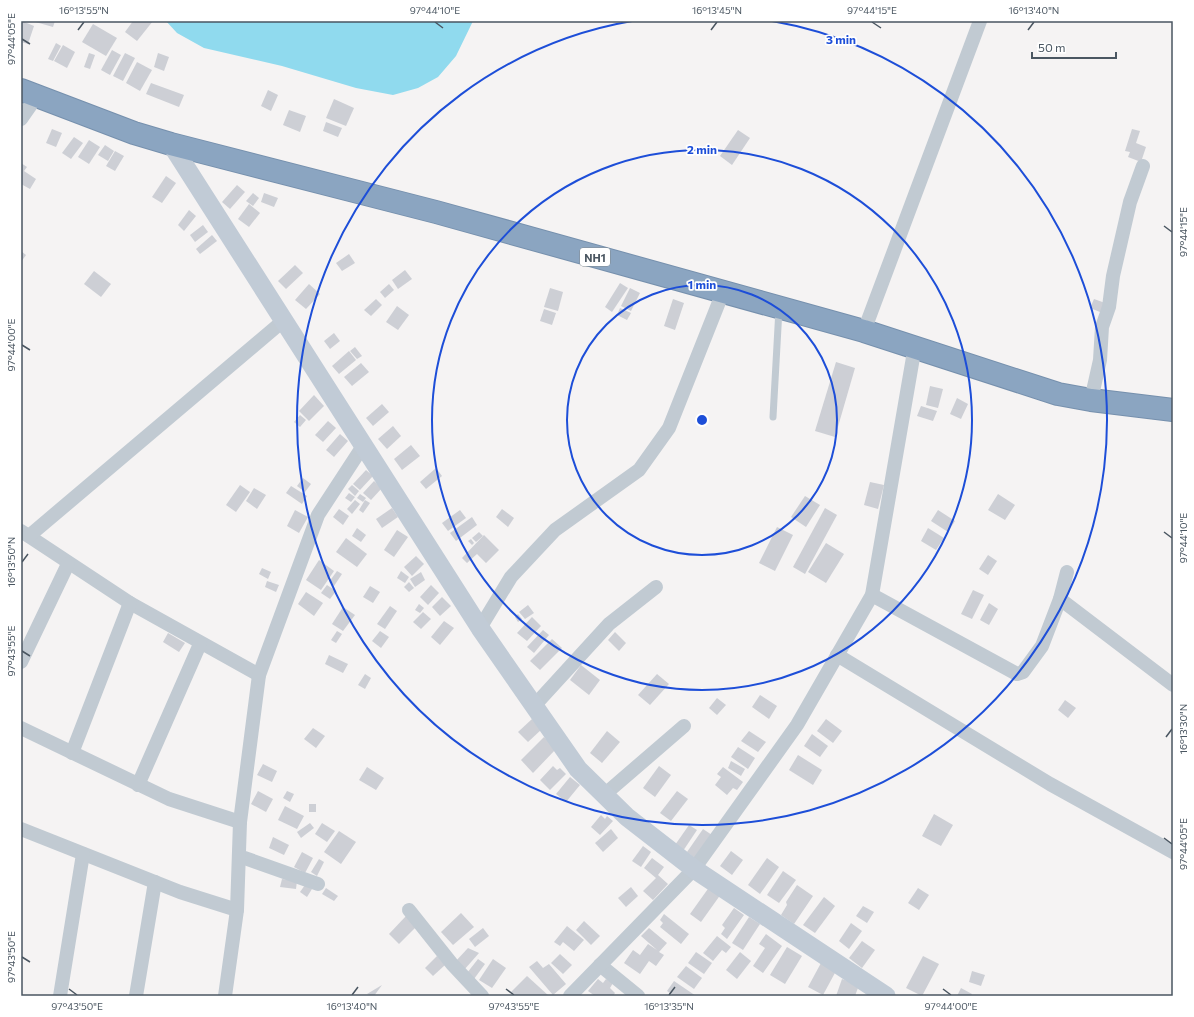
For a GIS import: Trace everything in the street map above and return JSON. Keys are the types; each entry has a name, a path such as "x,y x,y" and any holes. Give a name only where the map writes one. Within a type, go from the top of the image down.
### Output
{"highway":[{"name":"NH1","path":"29,93 134,132 171,144 436,212 779,307 915,346 1012,380 1058,394 1091,400 1173,410"}],"street":[{"path":"864,331 980,21"},
{"path":"21,119 29,93"},
{"path":"171,144 480,628 578,769 627,818 694,869 866,991 886,996"},
{"path":"1091,400 1100,360 1102,328 1109,307 1113,276 1130,202 1143,166"},
{"path":"480,628 511,577 555,530 639,470 669,428 724,292"},
{"path":"259,675 200,644 130,603 68,564 25,534 283,321"},
{"path":"570,996 694,869 797,725 872,595 915,346"},
{"path":"225,996 237,910 240,822 259,675 318,515 363,446"},
{"path":"21,662 68,564"},
{"path":"872,595 1017,674 1023,672 1042,646 1060,599 1068,572"},
{"path":"534,706 609,624 656,588"},
{"path":"1060,599 1173,685"},
{"path":"72,753 130,603"},
{"path":"138,784 200,644"},
{"path":"837,655 1050,784 1173,852"},
{"path":"604,795 684,726"},
{"path":"21,728 168,799 240,822"},
{"path":"21,829 155,882 237,910"},
{"path":"60,996 83,854"},
{"path":"239,856 318,884"},
{"path":"136,996 155,882"},
{"path":"409,910 452,964 482,996"},
{"path":"600,965 638,996"}],"lane":[{"path":"773,417 779,307"}],"water":[{"path":"166,21 473,21 456,56 438,77 418,88 393,95 356,88 282,66 204,48 177,33"}],"building":[{"path":"22,21 34,26 28,44 21,42"},
{"path":"32,21 55,21 53,27"},
{"path":"133,21 153,21 137,41 125,32"},
{"path":"93,24 117,38 106,56 82,42"},
{"path":"56,43 61,46 53,61 48,59"},
{"path":"63,45 75,52 67,68 54,61"},
{"path":"112,50 121,55 110,75 101,70"},
{"path":"89,53 95,55 90,69 84,67"},
{"path":"125,53 135,58 123,81 113,76"},
{"path":"158,53 169,57 164,71 154,67"},
{"path":"137,62 152,70 140,91 126,83"},
{"path":"151,83 184,95 179,107 146,94"},
{"path":"268,90 278,95 271,111 261,106"},
{"path":"334,99 354,108 346,126 326,118"},
{"path":"289,110 306,116 300,132 283,125"},
{"path":"326,122 342,128 338,137 323,131"},
{"path":"52,129 62,133 56,147 46,143"},
{"path":"1132,129 1140,131 1136,143 1146,147 1141,162 1128,157 1130,152 1125,151"},
{"path":"738,130 750,138 732,165 720,156"},
{"path":"74,137 83,143 71,159 62,153"},
{"path":"89,140 100,147 89,164 78,157"},
{"path":"105,145 114,151 108,161 98,155"},
{"path":"115,151 124,156 115,171 106,166"},
{"path":"21,163 27,167 24,171 36,179 30,189 21,184"},
{"path":"166,176 176,183 162,203 152,197"},
{"path":"237,185 245,192 230,209 222,202"},
{"path":"253,193 259,198 253,206 246,201"},
{"path":"264,193 278,198 274,207 261,202"},
{"path":"249,204 260,213 249,227 238,219"},
{"path":"189,210 196,216 184,231 178,225"},
{"path":"203,225 208,232 195,242 190,235"},
{"path":"212,235 217,241 200,254 196,249"},
{"path":"21,251 26,255 21,262"},
{"path":"349,254 355,263 342,271 336,263"},
{"path":"295,265 303,273 286,289 278,281"},
{"path":"405,270 412,279 398,289 392,280"},
{"path":"94,271 111,284 101,297 84,284"},
{"path":"620,283 628,288 612,312 605,307"},
{"path":"309,284 320,294 306,309 295,300"},
{"path":"389,284 394,290 385,298 380,292"},
{"path":"550,288 563,292 558,311 544,307"},
{"path":"630,288 640,293 631,311 621,306"},
{"path":"376,299 382,305 371,316 364,310"},
{"path":"673,299 684,303 675,330 664,326"},
{"path":"1094,299 1108,304 1105,314 1090,308"},
{"path":"397,306 409,315 398,330 386,322"},
{"path":"620,308 631,313 627,320 617,315"},
{"path":"544,309 556,313 552,325 540,321"},
{"path":"334,333 340,341 330,349 324,341"},
{"path":"355,347 362,356 357,359 350,351"},
{"path":"349,351 356,360 339,374 332,366"},
{"path":"836,362 855,368 835,437 815,431"},
{"path":"361,363 369,372 352,386 344,377"},
{"path":"930,386 943,389 938,408 926,405"},
{"path":"314,395 324,406 309,421 299,411"},
{"path":"957,398 968,404 961,419 950,414"},
{"path":"382,404 389,412 373,426 366,418"},
{"path":"921,406 937,411 933,421 917,416"},
{"path":"300,415 306,420 300,427 294,422"},
{"path":"328,421 336,428 323,442 315,435"},
{"path":"393,426 401,436 387,449 378,439"},
{"path":"340,434 348,441 334,457 326,450"},
{"path":"411,445 420,456 402,470 394,459"},
{"path":"436,468 442,476 426,489 420,482"},
{"path":"366,470 373,476 360,490 353,484"},
{"path":"303,478 311,484 305,492 297,486"},
{"path":"374,481 382,488 371,500 363,493"},
{"path":"870,482 884,485 878,509 864,505"},
{"path":"240,485 250,492 236,512 226,505"},
{"path":"352,485 359,491 355,496 348,489"},
{"path":"291,486 307,496 302,504 286,493"},
{"path":"254,488 266,495 257,509 246,501"},
{"path":"349,493 355,497 351,502 345,498"},
{"path":"360,494 366,498 363,502 357,498"},
{"path":"998,494 1015,505 1005,520 988,510"},
{"path":"805,496 820,505 806,527 791,517"},
{"path":"355,500 360,504 352,514 347,509"},
{"path":"365,500 370,503 363,513 359,510"},
{"path":"392,508 398,517 382,528 376,519"},
{"path":"825,508 837,515 805,574 793,567"},
{"path":"339,509 349,516 343,525 333,517"},
{"path":"502,509 514,518 508,527 496,517"},
{"path":"295,510 308,517 299,533 287,526"},
{"path":"460,510 466,518 448,531 442,523"},
{"path":"938,510 955,521 948,532 931,521"},
{"path":"472,517 477,525 456,541 450,533"},
{"path":"777,527 793,535 775,571 759,563"},
{"path":"357,528 366,535 361,542 352,536"},
{"path":"928,528 944,538 936,550 921,541"},
{"path":"397,530 408,537 394,557 384,550"},
{"path":"479,532 483,536 476,542 472,538"},
{"path":"484,535 499,550 486,563 477,554 467,563 462,558"},
{"path":"346,538 367,554 357,567 336,552"},
{"path":"471,539 474,543 472,545 468,541"},
{"path":"826,543 844,554 826,583 808,572"},
{"path":"988,555 997,561 988,575 979,569"},
{"path":"416,556 424,564 412,576 404,567"},
{"path":"319,560 334,571 321,590 306,580"},
{"path":"262,568 271,572 268,579 259,574"},
{"path":"337,571 342,574 334,586 329,582"},
{"path":"401,571 409,577 405,583 397,578"},
{"path":"421,572 425,580 415,587 410,579"},
{"path":"267,581 279,585 276,592 265,587"},
{"path":"409,582 414,588 409,592 404,587"},
{"path":"327,585 336,591 330,599 321,593"},
{"path":"431,585 439,593 428,605 420,597"},
{"path":"370,586 380,592 373,603 363,597"},
{"path":"973,590 984,595 972,619 961,614"},
{"path":"306,592 323,603 314,616 298,604"},
{"path":"442,597 451,606 440,616 432,607"},
{"path":"989,603 998,609 989,625 980,620"},
{"path":"419,604 424,608 420,613 415,610"},
{"path":"528,605 534,613 525,619 519,612"},
{"path":"390,606 397,611 385,629 377,624"},
{"path":"343,607 355,615 343,631 332,624"},
{"path":"423,612 431,619 421,629 413,622"},
{"path":"518,614 522,619 518,622 515,617"},
{"path":"532,617 541,626 527,641 517,633"},
{"path":"444,621 454,628 440,645 431,637"},
{"path":"543,630 549,635 534,653 527,647"},
{"path":"337,631 342,634 336,643 331,640"},
{"path":"380,631 389,637 381,648 372,641"},
{"path":"615,632 626,643 619,651 608,640"},
{"path":"168,633 185,643 179,652 163,642"},
{"path":"552,639 562,648 540,670 530,661"},
{"path":"329,655 348,664 343,673 325,664"},
{"path":"581,665 600,680 589,695 570,680"},
{"path":"365,674 371,678 365,689 358,685"},
{"path":"657,674 669,684 650,705 638,695"},
{"path":"760,695 777,706 769,719 752,707"},
{"path":"717,698 726,705 717,715 709,708"},
{"path":"1065,700 1076,708 1068,718 1058,710"},
{"path":"532,719 542,729 528,742 518,732"},
{"path":"826,719 842,731 833,743 817,731"},
{"path":"313,728 325,736 316,748 304,739"},
{"path":"607,731 620,742 602,763 590,753"},
{"path":"749,731 766,742 758,752 741,741"},
{"path":"812,734 828,746 820,757 804,746"},
{"path":"544,737 556,749 533,773 521,760"},
{"path":"738,747 755,758 748,769 731,757"},
{"path":"798,755 822,770 813,785 789,770"},
{"path":"731,761 745,769 741,776 728,768"},
{"path":"263,764 277,771 272,782 257,775"},
{"path":"553,766 557,770 560,768 566,774 550,790 540,780"},
{"path":"659,766 671,775 655,797 643,788"},
{"path":"367,767 384,778 376,790 359,780"},
{"path":"723,767 743,782 737,790 733,788 727,795 715,785 721,777 717,774"},
{"path":"570,777 580,785 566,802 556,794"},
{"path":"258,791 273,799 266,812 251,804"},
{"path":"287,791 294,794 290,802 283,798"},
{"path":"677,791 688,799 671,821 660,813"},
{"path":"309,804 316,804 316,812 309,812"},
{"path":"285,806 304,816 297,829 278,820"},
{"path":"934,814 953,825 941,846 922,836"},
{"path":"601,815 605,819 607,816 613,821 600,835 591,827"},
{"path":"310,823 314,828 301,838 297,832"},
{"path":"322,823 335,831 327,842 315,834"},
{"path":"689,825 697,830 683,851 675,845"},
{"path":"611,829 618,838 603,852 595,843"},
{"path":"703,829 712,835 696,859 687,852"},
{"path":"339,831 356,842 341,864 324,852"},
{"path":"273,837 289,845 284,855 269,848"},
{"path":"643,846 651,852 641,867 632,861"},
{"path":"731,851 743,860 732,875 720,866"},
{"path":"302,852 313,858 305,873 294,867"},
{"path":"652,858 664,867 658,875 668,884 653,900 643,891 656,878 644,868"},
{"path":"767,858 779,867 760,894 748,885"},
{"path":"319,859 324,862 317,876 311,872"},
{"path":"783,871 796,880 779,903 767,895"},
{"path":"282,879 297,881 296,889 280,887"},
{"path":"305,885 312,889 307,897 300,892"},
{"path":"797,885 813,896 794,924 781,915 787,905 786,902"},
{"path":"710,886 721,894 701,922 690,914"},
{"path":"631,887 638,896 626,907 618,898"},
{"path":"326,888 338,896 334,901 322,894"},
{"path":"918,888 929,895 919,910 908,903"},
{"path":"824,897 835,906 815,933 803,925"},
{"path":"863,906 874,912 867,923 856,916"},
{"path":"734,908 744,915 727,939 721,934 725,928 722,925"},
{"path":"461,913 474,927 453,945 441,932"},
{"path":"664,914 689,934 681,944 660,927 663,923 660,920"},
{"path":"406,916 416,927 399,944 389,934"},
{"path":"749,917 760,924 743,950 732,943"},
{"path":"584,921 600,936 591,945 576,930"},
{"path":"851,923 862,931 849,949 839,941"},
{"path":"567,926 584,940 574,951 563,942 560,946 554,942"},
{"path":"483,928 489,936 475,947 469,939"},
{"path":"649,928 667,943 659,952 664,955 656,966 649,961 640,974 624,963 633,950 640,955 648,944 657,950 641,936"},
{"path":"766,934 782,946 763,973 753,966 765,948 759,944"},
{"path":"717,936 731,947 726,953 722,950 713,961 703,953"},
{"path":"862,941 875,950 862,968 849,958"},
{"path":"787,947 802,956 785,984 770,975"},
{"path":"468,948 479,953 464,970 455,962"},
{"path":"696,952 712,963 704,974 688,963"},
{"path":"740,952 751,961 737,979 726,970"},
{"path":"560,954 572,965 563,974 551,963"},
{"path":"437,956 445,965 433,976 425,968"},
{"path":"923,956 939,964 922,996 906,988"},
{"path":"478,959 485,964 474,979 467,973"},
{"path":"493,959 506,968 492,988 479,980"},
{"path":"537,961 543,968 549,964 566,984 553,995 529,967"},
{"path":"821,963 836,971 823,995 808,987"},
{"path":"686,966 702,978 694,989 677,977"},
{"path":"972,971 985,975 981,986 969,982"},
{"path":"527,976 549,996 515,996 511,992"},
{"path":"598,979 603,983 606,979 613,983 610,988 615,993 613,996 595,996 588,991"},
{"path":"842,979 859,985 855,996 836,996"},
{"path":"674,981 696,996 674,996 667,991"},
{"path":"382,985 374,996 367,994"},
{"path":"961,988 972,994 971,996 957,996"}]}
